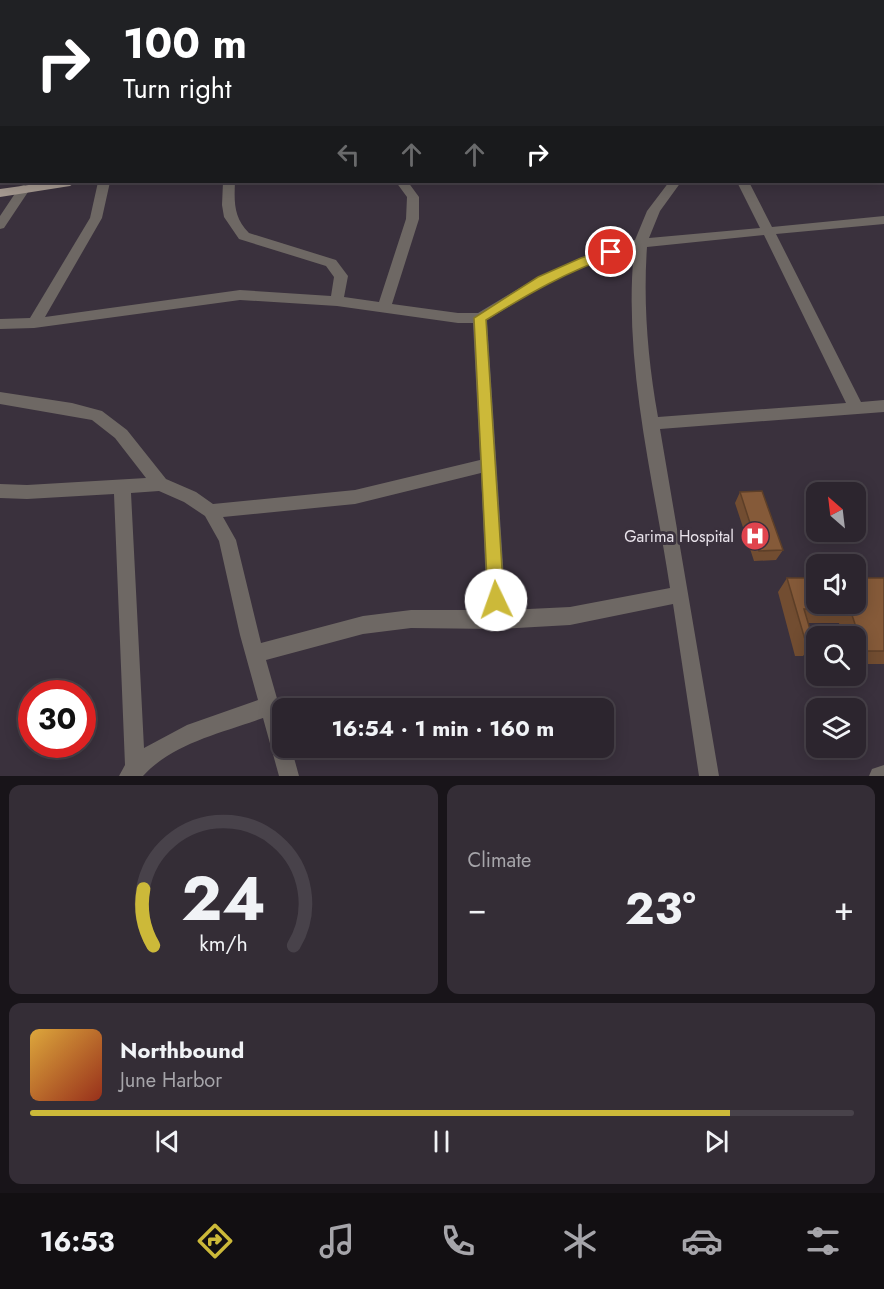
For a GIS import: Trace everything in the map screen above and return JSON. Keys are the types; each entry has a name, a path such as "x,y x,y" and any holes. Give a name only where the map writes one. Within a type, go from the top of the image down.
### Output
{"main road":[{"path":"0,193 63,183"}],"street":[{"path":"34,323 96,218 104,183"},
{"path":"229,183 228,215 234,227 244,236 331,263 341,276 338,301"},
{"path":"384,307 404,251 415,209 413,197 403,183"},
{"path":"674,183 666,191 649,221 641,243 638,325 651,424 709,776"},
{"path":"744,183 856,407"},
{"path":"0,225 24,189"},
{"path":"0,324 34,323 240,296 338,301 458,318 480,318 543,280 585,261 641,243 884,220"},
{"path":"480,318 497,620"},
{"path":"0,398 72,409 97,416 121,434 160,484"},
{"path":"651,424 884,406"},
{"path":"211,512 355,497 490,464"},
{"path":"0,491 27,492 160,484 190,497 211,512 227,540 255,654 289,776"},
{"path":"122,486 132,772"},
{"path":"255,654 363,625 411,619 497,620 570,616 680,594"},
{"path":"132,772 164,747 192,734 270,706"},
{"path":"879,776 884,775"}],"building":[{"path":"762,491 783,550 759,551 740,492"},
{"path":"787,578 806,578 806,609 804,609 809,626 806,626 806,643"},
{"path":"866,578 884,578 884,651 866,651 866,626 856,626 852,614 866,614"}],"place":[{"name":"Garima Hospital","path":"755,536"}],"route":[{"path":"496,600 480,318 509,298 543,280 611,252"}]}
